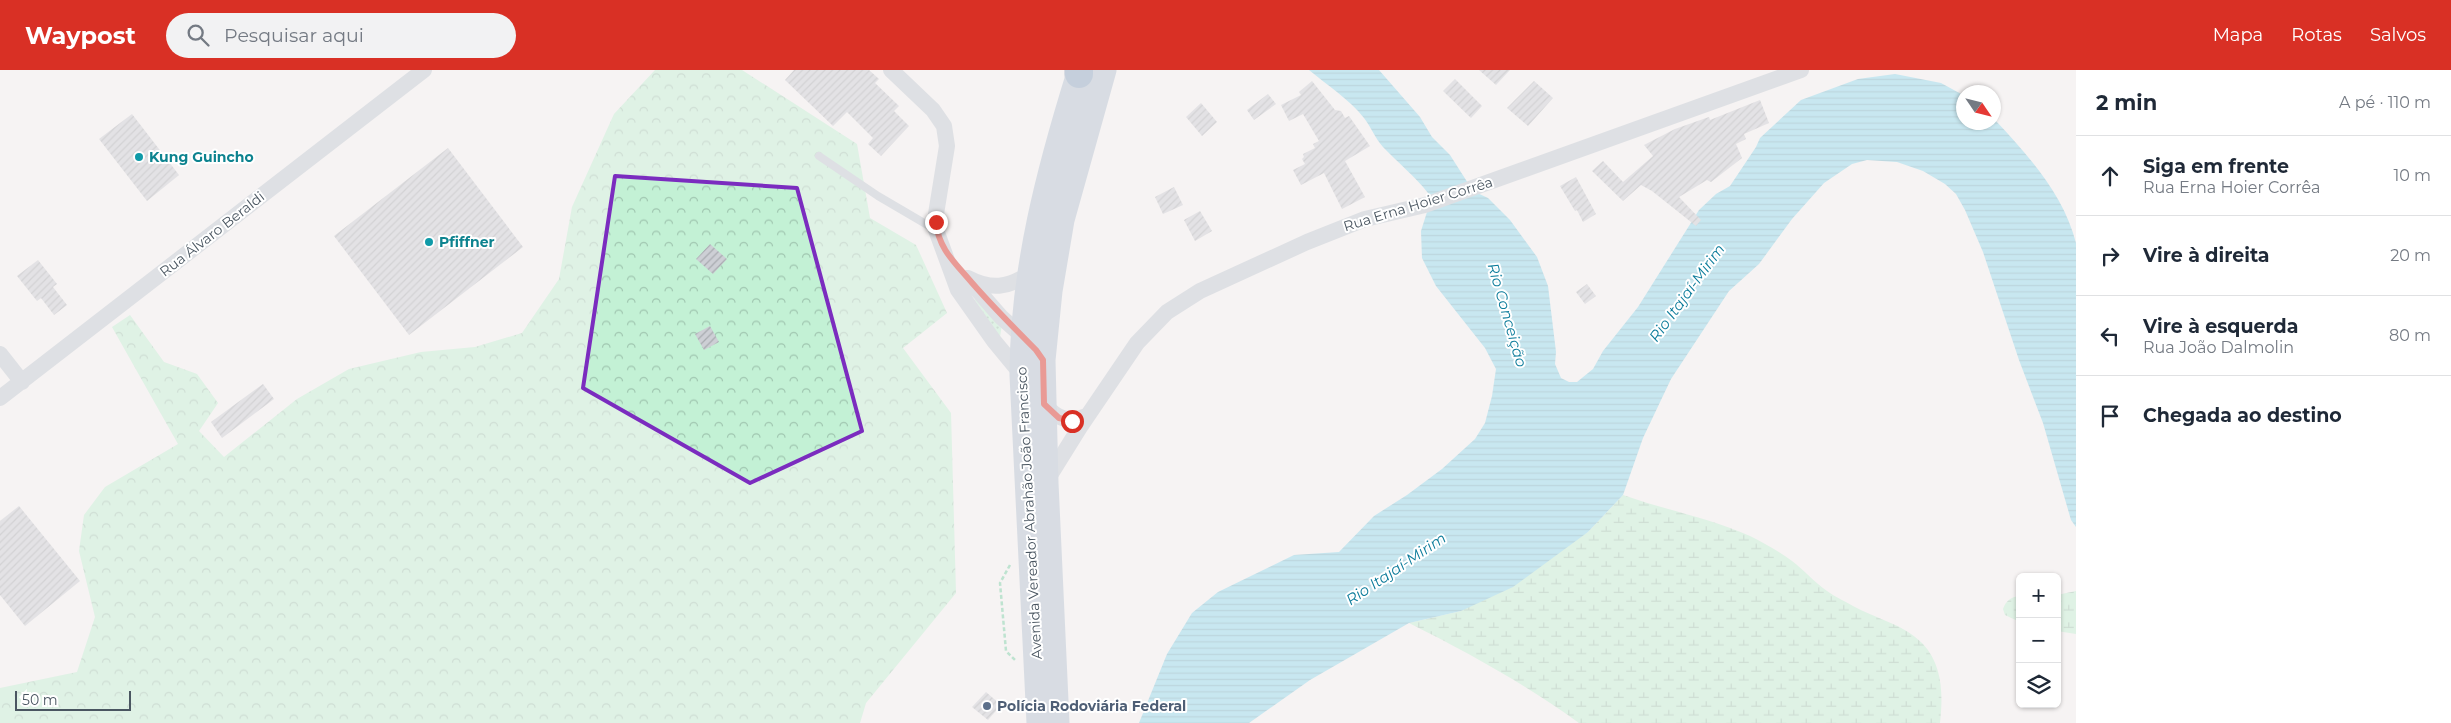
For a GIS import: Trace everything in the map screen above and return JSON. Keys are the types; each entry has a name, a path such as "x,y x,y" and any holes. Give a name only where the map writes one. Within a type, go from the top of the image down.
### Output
{"main road":[{"name":"Avenida Vereador Abrahão João Francisco","path":"1039,723 1022,375 1022,335 1029,274 1041,208 1086,71"},
{"name":"Avenida Vereador Abrahão João Francisco","path":"1057,723 1046,483 1043,360 1051,283 1086,71"}],"street":[{"name":"Rua Álvaro Beraldi","path":"0,398 424,70"},
{"path":"891,70 933,110 946,131 946,153 936,214 936,230 958,290 998,346 1022,375"},
{"name":"Rua Erna Hoier Corrêa","path":"1046,483 1087,416 1142,338 1160,318 1207,288 1315,238 1365,219 1425,205 1801,70"},
{"path":"946,254 990,305 1022,335 1043,360"},
{"path":"967,278 985,286 998,287 1011,285 1029,274"},
{"path":"0,354 22,382"},
{"path":"1044,404 1059,418 1068,421 1087,416"}],"lane":[{"path":"819,156 878,196 936,230"}],"highlighted area":[{"path":"615,176 797,188 862,431 750,483 583,388"}],"green space":[{"path":"655,70 742,70 857,144 870,218 916,245 947,313 903,348 951,413 956,593 866,703 860,723 0,723 0,688 77,672 95,617 79,551 84,515 105,487 178,444 112,327 130,315 164,362 197,374 218,403 199,431 224,457 297,399 349,369 421,352 475,347 522,333 559,279 572,207 614,114"},
{"path":"974,299 980,301 1002,324 1000,337"},
{"path":"1623,495 1719,524 1750,536 1787,558 1833,595 1862,611 1907,631 1923,644 1935,662 1941,692 1940,723 1579,723 1538,695 1496,670 1409,623 1461,611 1588,532"},
{"path":"2076,591 2076,634 2061,632 2061,594"},
{"path":"2016,597 2016,620 2005,615 2003,609 2009,600"}],"water":[{"path":"1309,70 1379,70 1420,117 1432,137 1450,155 1473,191 1488,198 1510,220 1537,257 1548,286 1556,352 1555,364 1561,378 1569,382 1577,382 1593,369 1603,351 1638,307 1699,210 1716,194 1730,186 1760,138 1801,100 1858,79 1895,74 1941,83 1956,91 1956,130 2001,130 2001,127 2032,162 2054,192 2063,208 2076,243 2076,527 2071,520 2043,423 2019,360 1983,252 1956,194 1945,184 1923,171 1897,162 1867,160 1852,164 1824,183 1792,219 1759,264 1729,291 1671,379 1643,438 1623,495 1588,532 1513,587 1461,611 1409,623 1310,680 1249,723 1139,723 1167,654 1192,613 1218,592 1294,555 1339,552 1374,516 1442,469 1475,439 1485,423 1496,369 1485,348 1436,286 1422,258 1421,231 1427,212 1428,193 1383,147 1366,121 1345,98"}],"building":[{"path":"794,70 869,70 879,79 875,83 899,106 894,111 909,126 881,156 868,144 873,138 847,112 833,126 785,80"},
{"path":"1479,70 1510,70 1496,85"},
{"path":"1455,79 1482,106 1471,118 1443,91"},
{"path":"1312,81 1335,110 1341,111 1345,118 1349,116 1370,146 1345,161 1365,197 1342,209 1324,173 1301,185 1293,170 1305,164 1302,159 1304,157 1303,154 1315,148 1313,144 1319,141 1303,114 1289,121 1281,105 1301,95 1299,92"},
{"path":"1534,81 1553,98 1528,126 1507,108"},
{"path":"1268,94 1276,104 1254,120 1247,110"},
{"path":"1760,100 1769,123 1744,134 1746,139 1736,144 1742,158 1711,182 1707,180 1679,197 1701,220 1696,226 1652,191 1641,185 1623,201 1592,171 1603,161 1623,182 1653,156 1644,145 1675,129 1709,117 1710,120"},
{"path":"1201,103 1217,122 1202,136 1186,117"},
{"name":"Kung Guincho","path":"132,114 179,175 147,201 99,139"},
{"name":"Pfiffner","path":"448,148 523,247 409,335 334,236"},
{"path":"1576,177 1596,214 1583,222 1560,186"},
{"path":"1174,187 1183,205 1163,214 1155,197"},
{"path":"1200,211 1212,231 1195,241 1184,220"},
{"path":"710,244 727,259 713,274 696,259"},
{"path":"38,260 57,284 53,287 67,305 54,315 41,298 37,301 17,276"},
{"path":"1587,284 1596,296 1585,304 1576,292"},
{"path":"710,326 719,342 704,350 695,334"},
{"path":"263,384 274,399 222,438 211,422"},
{"path":"19,506 80,581 25,626 0,595 0,521"},
{"name":"Polícia Rodoviária Federal","path":"986,692 1001,705 988,720 972,707"}],"place":[{"name":"Kung Guincho","path":"139,157"},
{"name":"Pfiffner","path":"429,242"},
{"name":"Polícia Rodoviária Federal","path":"987,706"}],"route":[{"path":"936,222 936,230 946,254 980,294 1022,335 1043,360 1044,404 1059,418 1072,421"}],"water label":[{"name":"Rio Itajaí-Mirim","path":"1687,293"},
{"name":"Rio Conceição","path":"1507,315"},
{"name":"Rio Itajaí-Mirim","path":"1396,569"}]}
